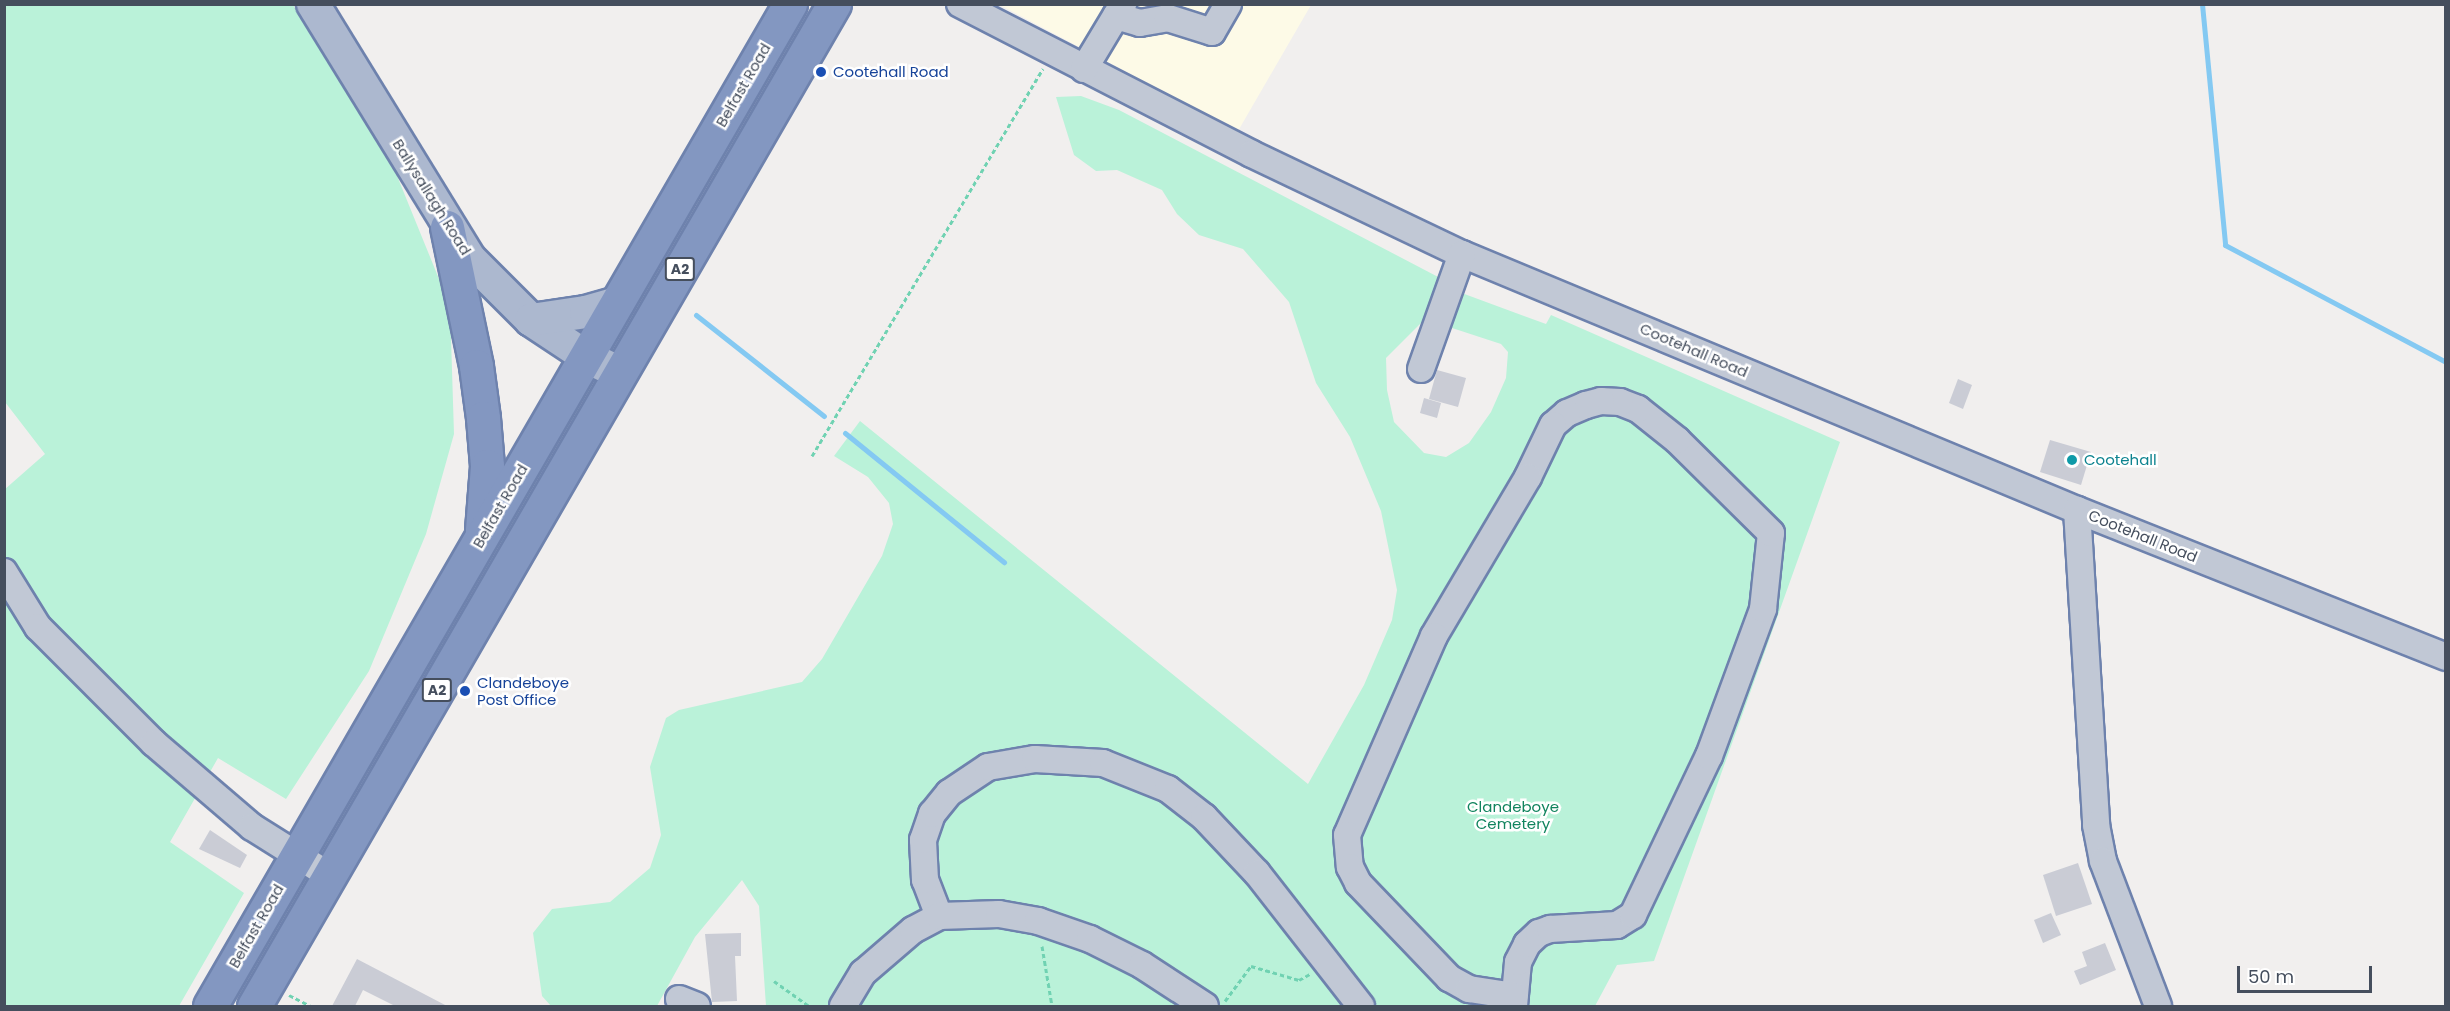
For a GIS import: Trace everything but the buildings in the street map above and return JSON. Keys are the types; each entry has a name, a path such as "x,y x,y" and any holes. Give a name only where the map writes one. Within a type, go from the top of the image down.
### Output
{"highway":[{"name":"Belfast Road","path":"210,1006 790,4"},
{"name":"A2","path":"254,1006 287,953 834,4"},
{"path":"447,227 476,366 483,418 487,466 482,538"},
{"path":"276,1000 287,953"}],"main road":[{"name":"Ballysallagh Road","path":"314,4 447,227 470,259 531,320 587,357 620,373"},
{"path":"531,320 586,312 618,303"}],"street":[{"name":"Cootehall Road","path":"960,4 1084,69 1462,254 2077,510 2445,657"},
{"path":"1084,69 1120,10 1140,23 1173,11 1212,32 1228,4"},
{"path":"1421,369 1462,254"},
{"path":"1601,401 1620,402 1638,409 1677,440 1771,533 1773,543 1763,609 1716,738 1633,915 1617,925 1550,929 1539,933 1527,944 1518,962 1514,1001 1469,989 1449,978 1358,883 1350,867 1347,835 1434,636 1528,477 1553,425 1567,412 1586,405 1601,401"},
{"path":"2077,510 2096,825 2103,861 2158,1006"},
{"path":"4,572 38,627 154,743 252,827 330,876"},
{"path":"939,916 925,880 923,840 932,814 949,793 988,767 1035,759 1102,764 1168,789 1204,817 1257,873 1361,1006"},
{"path":"843,1006 863,973 884,952 939,916 999,914 1038,921 1089,939 1142,965 1205,1006"}],"path":[{"path":"812,456 1053,53"},
{"path":"1038,921 1052,1006"},
{"path":"1221,1006 1251,966 1299,980 1308,973 1343,983"},
{"path":"774,981 809,1006"},
{"path":"276,1000 311,1006"}],"shaded area":[{"path":"1000,5 1311,5 1238,131"}],"green space":[{"path":"5,5 293,5 391,161 450,306 454,434 426,534 369,671 286,799 218,758 170,842 244,893 179,1006 5,1006 4,490 45,454 5,402"},
{"name":"Clandeboye Cemetery","path":"1081,96 1119,110 1442,279 1435,309 1386,358 1387,390 1394,422 1424,453 1446,457 1469,443 1491,412 1506,378 1508,352 1501,344 1449,327 1459,292 1546,324 1551,315 1840,442 1654,961 1617,965 1595,1006 766,1006 759,906 742,880 695,937 657,1006 551,1006 542,996 533,933 552,909 610,902 650,868 661,835 650,767 666,718 679,710 802,682 822,659 882,556 893,524 889,503 868,477 834,456 860,421 1308,784 1364,685 1392,620 1397,590 1381,511 1350,437 1316,383 1289,302 1243,249 1199,235 1177,214 1162,190 1117,170 1096,171 1074,155 1056,97"}],"waterway":[{"path":"2202,4 2225,245 2446,362"},
{"path":"696,315 824,416"},
{"path":"845,433 1004,562"}],"place":[{"name":"Cootehall Road","path":"821,72"},
{"name":"Cootehall","path":"2072,460"},
{"name":"Clandeboye Post Office","path":"465,691"}]}
